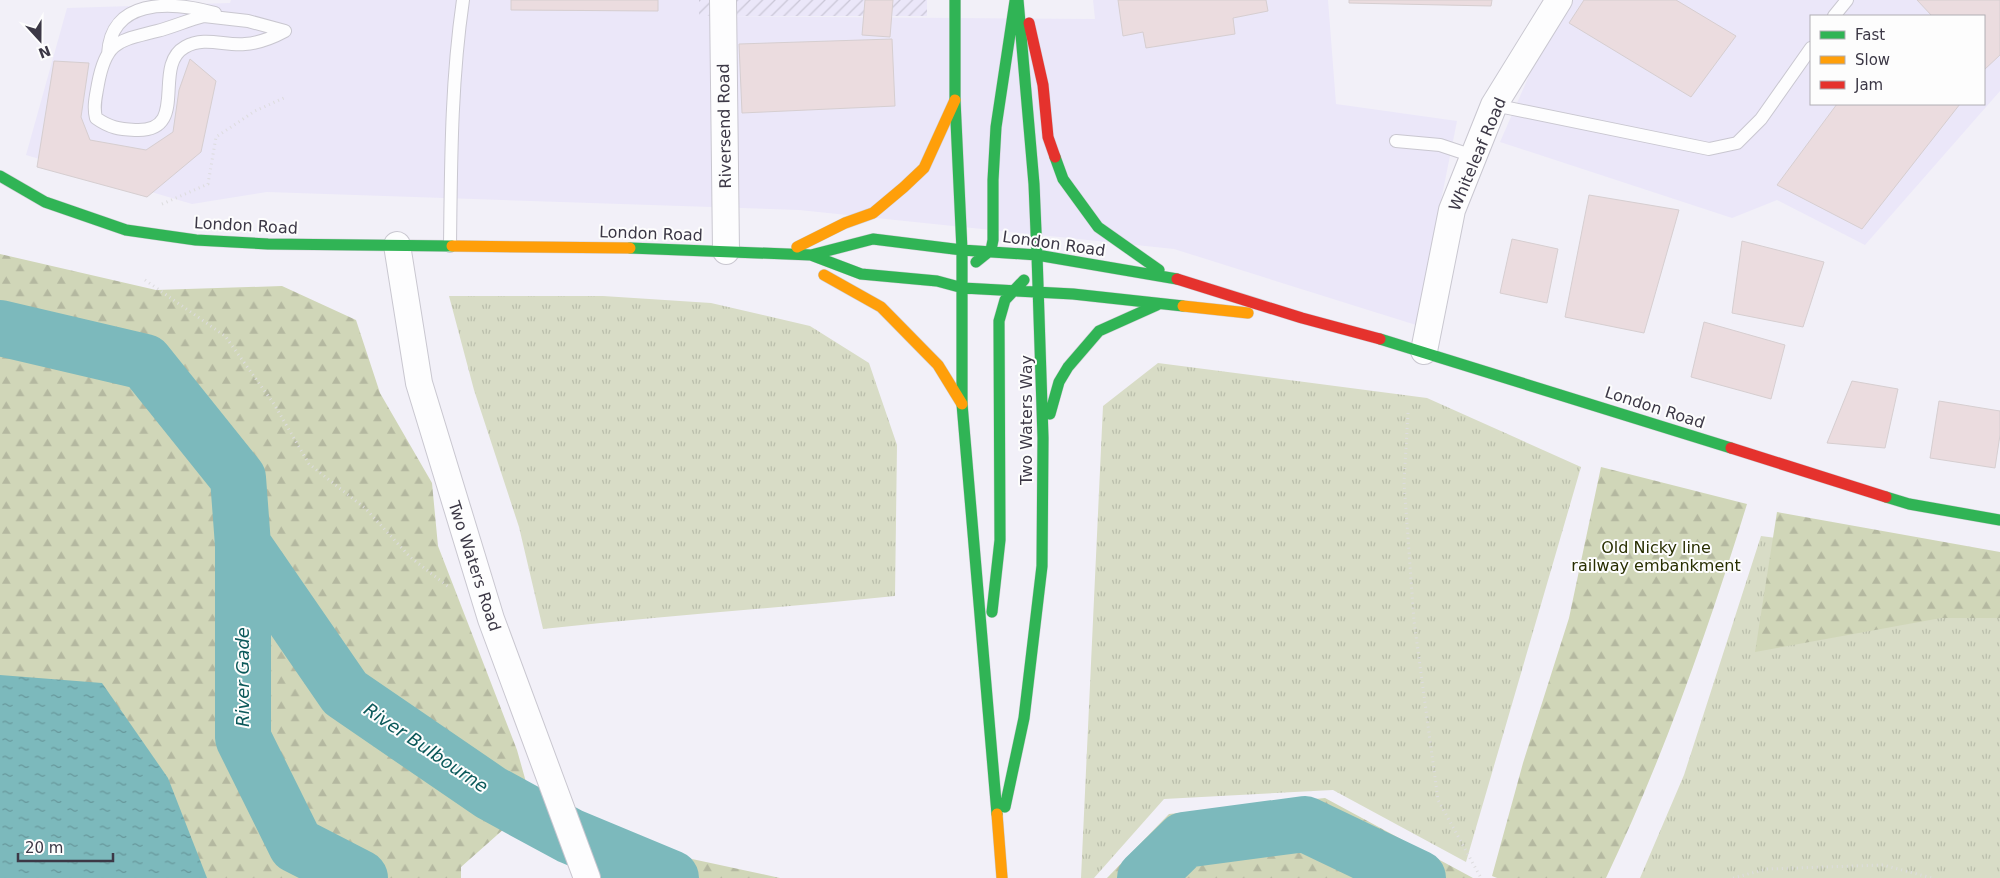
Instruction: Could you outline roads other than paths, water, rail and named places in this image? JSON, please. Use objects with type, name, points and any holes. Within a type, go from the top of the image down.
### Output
[{"type":"main road","name":"Two Waters Way","points":[[955,0],[956,100],[963,272],[962,404],[1002,878]]},
{"type":"main road","name":"Two Waters Way","points":[[999,838],[1024,718],[1042,566],[1043,438],[1040,293],[1034,184],[1017,0]]},
{"type":"main road","points":[[937,281],[963,272],[991,250],[994,235],[993,171],[1002,66],[1017,0]]},
{"type":"main road","points":[[1024,0],[1042,85],[1048,137],[1063,179],[1098,227],[1135,256],[1169,276]]},
{"type":"main road","points":[[782,254],[845,223],[873,213],[904,187],[924,168],[956,100]]},
{"type":"main road","name":"London Road","points":[[0,176],[45,202],[126,230],[196,240],[397,246],[726,251],[811,255],[873,239],[962,250],[991,250],[1037,255],[1169,276],[1302,318],[1424,351],[1910,504],[2000,520]]},
{"type":"main road","points":[[782,254],[881,307],[938,365],[962,404]]},
{"type":"main road","name":"London Road","points":[[811,255],[862,274],[891,275],[937,281],[962,288],[1074,294],[1302,318]]},
{"type":"main road","points":[[985,668],[1000,540],[998,354],[1000,308],[1012,290],[1038,270],[1078,262]]},
{"type":"main road","points":[[1043,438],[1059,382],[1079,353],[1099,331],[1159,304]]},
{"type":"street","name":"Riversend Road","points":[[723,0],[726,251]]},
{"type":"street","name":"Whiteleaf Road","points":[[1424,351],[1452,210],[1494,105],[1559,0]]},
{"type":"street","name":"Two Waters Road","points":[[397,246],[418,383],[491,619],[588,878]]},
{"type":"lane","points":[[108,54],[112,24],[120,12],[135,3],[166,0],[184,2],[225,17]]},
{"type":"lane","points":[[450,246],[451,128],[455,52],[463,0]]},
{"type":"lane","points":[[1835,15],[1847,0]]},
{"type":"lane","points":[[204,16],[225,17],[268,25],[285,32],[266,41],[243,45],[210,40],[197,42],[177,52],[173,61],[166,111],[157,127],[149,130],[113,128],[96,118],[94,109],[101,69],[108,54],[118,42],[128,37],[157,31],[204,16]]},
{"type":"lane","points":[[1494,105],[1710,149],[1737,143],[1761,119],[1810,49]]},
{"type":"lane","points":[[1396,141],[1440,145],[1473,156]]},
{"type":"water","points":[[0,675],[102,683],[168,778],[207,878],[0,878]]},
{"type":"waterway","name":"River Gade","points":[[0,328],[145,362],[238,478],[243,545],[243,738],[296,845],[360,878]]},
{"type":"waterway","name":"River Bulbourne","points":[[243,545],[345,693],[491,793],[570,836],[671,878]]},
{"type":"waterway","name":"River Bulbourne","points":[[1145,878],[1184,840],[1305,824],[1418,878]]},
{"type":"park label","name":"Old Nicky line railway embankment","points":[[1656,556]]}]
